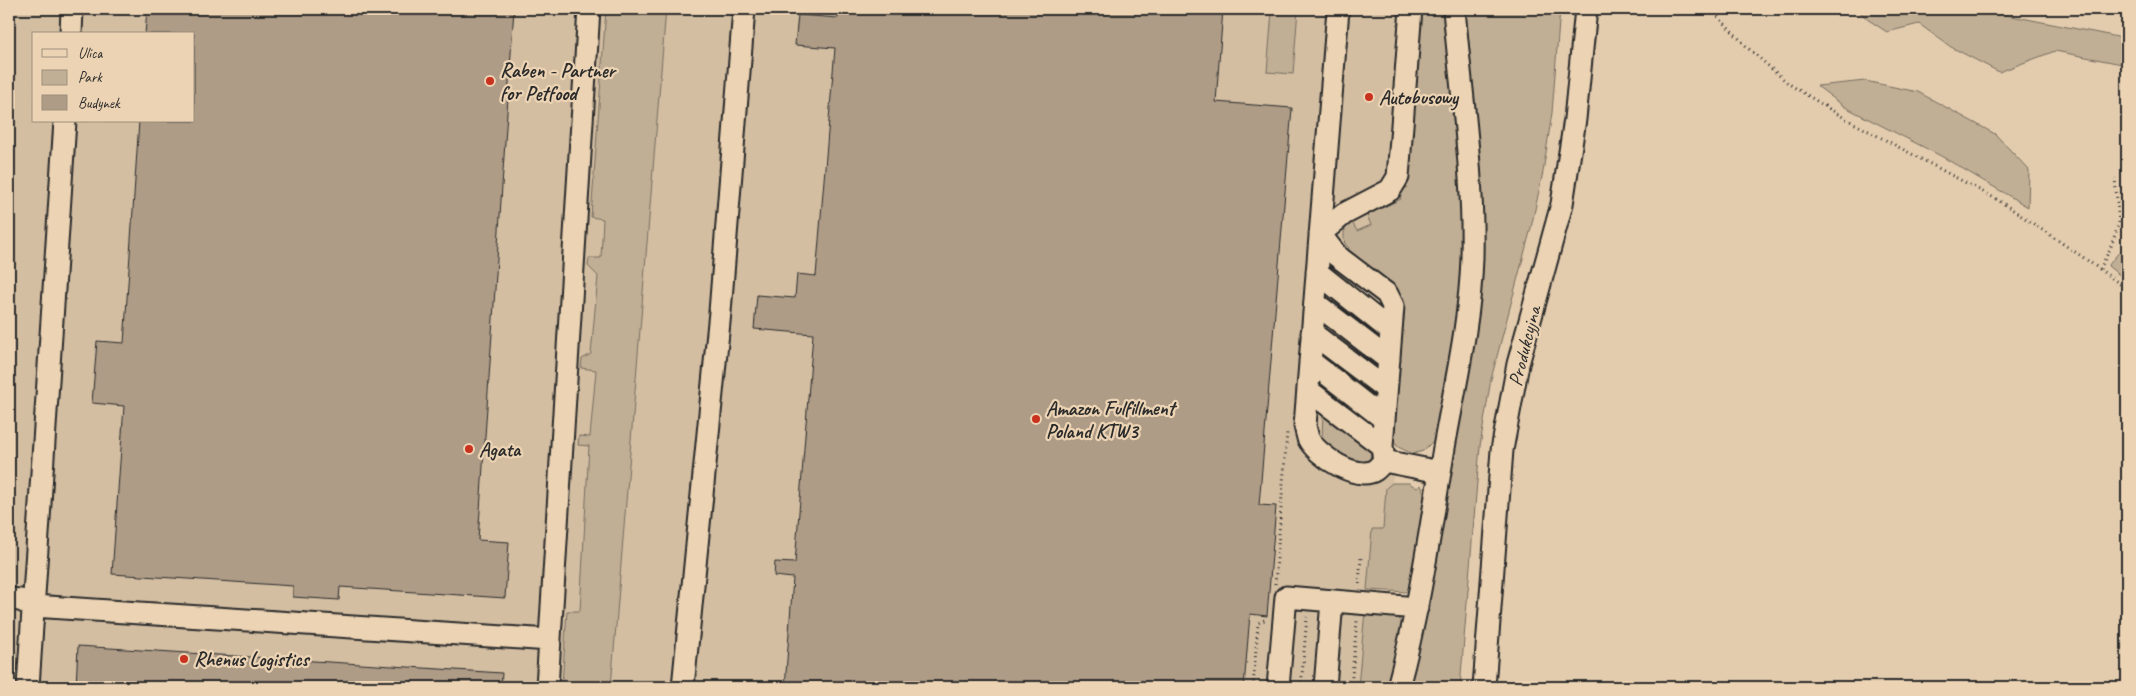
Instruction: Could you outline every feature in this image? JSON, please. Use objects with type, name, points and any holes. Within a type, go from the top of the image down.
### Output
[{"type":"street","points":[[71,32],[72,9]]},
{"type":"street","points":[[547,687],[589,9]]},
{"type":"street","points":[[683,687],[720,312],[744,9]]},
{"type":"street","points":[[1320,234],[1337,256],[1387,294],[1393,306],[1383,454],[1374,471],[1360,473],[1344,469],[1320,452],[1308,438],[1305,426],[1312,333],[1338,9]]},
{"type":"street","points":[[1320,234],[1344,214],[1390,190],[1398,177],[1411,9]]},
{"type":"street","points":[[1398,687],[1417,608],[1461,347],[1472,258],[1469,178],[1454,9]]},
{"type":"street","name":"Produkcyjna","points":[[1484,687],[1502,450],[1518,364],[1562,204],[1575,119],[1586,9]]},
{"type":"street","points":[[28,687],[65,122]]},
{"type":"street","points":[[1317,272],[1391,331]]},
{"type":"street","points":[[1315,303],[1389,360]]},
{"type":"street","points":[[1312,333],[1386,389]]},
{"type":"street","points":[[1310,360],[1384,419]]},
{"type":"street","points":[[1307,400],[1383,454],[1440,472]]},
{"type":"street","points":[[1278,687],[1286,597],[1305,605],[1332,601],[1417,608]]},
{"type":"street","points":[[9,599],[20,600],[33,606],[550,640]]},
{"type":"street","points":[[1325,687],[1332,601]]},
{"type":"path","points":[[1711,9],[1749,50],[1789,84],[1846,119],[1998,200],[2127,289]]},
{"type":"path","points":[[2100,269],[2110,249],[2119,223],[2115,178]]},
{"type":"path","points":[[1274,590],[1287,427]]},
{"type":"path","points":[[1301,687],[1305,605]]},
{"type":"path","points":[[1253,687],[1258,623],[1272,617]]},
{"type":"shaded area","points":[[9,9],[1439,9],[1397,441],[1368,687],[9,687]]},
{"type":"green space","points":[[606,9],[666,9],[611,687],[564,687],[562,685],[567,611],[580,611],[589,446],[578,445],[579,436],[590,437],[596,370],[581,368],[582,359],[591,354],[598,276],[588,266],[589,258],[601,258],[603,219],[591,217]]},
{"type":"green space","points":[[1231,9],[1298,9],[1293,74],[1267,72],[1272,12]]},
{"type":"green space","points":[[1422,9],[1445,9],[1459,148],[1463,232],[1458,310],[1435,439],[1423,451],[1413,454],[1398,447],[1393,440],[1405,304],[1403,297],[1348,250],[1344,234],[1347,226],[1352,222],[1357,231],[1371,225],[1367,215],[1401,199],[1399,195],[1406,188],[1409,181]]},
{"type":"green space","points":[[1464,9],[1560,9],[1552,113],[1543,172],[1531,228],[1491,379],[1480,446],[1460,687],[1406,687],[1473,340]]},
{"type":"green space","points":[[1857,9],[1976,9],[2108,35],[2127,39],[2127,65],[2055,51],[1999,72],[1951,47],[1919,24],[1887,32],[1867,19]]},
{"type":"green space","points":[[1865,81],[1918,92],[1995,134],[2029,170],[2028,207],[1941,156],[1845,107],[1817,86]]},
{"type":"green space","points":[[2120,251],[2127,258],[2127,281],[2108,266]]},
{"type":"green space","points":[[1323,411],[1371,452],[1370,461],[1367,465],[1348,461],[1322,442]]},
{"type":"green space","points":[[1392,483],[1409,483],[1417,488],[1421,485],[1424,493],[1424,505],[1408,592],[1367,590],[1372,529],[1383,529],[1386,488]]},
{"type":"green space","points":[[1365,611],[1393,614],[1401,621],[1404,627],[1388,687],[1358,687]]},
{"type":"building","points":[[147,9],[514,9],[478,540],[509,542],[505,598],[340,587],[339,600],[293,597],[293,586],[112,574],[124,406],[92,403],[97,341],[124,343],[139,122],[195,122],[195,32],[145,32]]},
{"type":"building","name":"Amazon Fulfillment Poland KTW3","points":[[839,9],[1223,9],[1216,102],[1292,108],[1259,505],[1276,506],[1267,616],[1250,614],[1244,687],[785,687],[793,578],[774,576],[775,562],[795,563],[813,334],[754,329],[757,295],[795,298],[797,274],[816,276],[835,48],[795,45],[798,15],[838,18]]},
{"type":"building","name":"Rhenus Logistics","points":[[78,646],[502,673],[501,687],[76,687]]},
{"type":"place","name":"Raben - Partner for Petfood","points":[[490,81]]},
{"type":"place","name":"Autobusowy","points":[[1369,97]]},
{"type":"place","name":"Amazon Fulfillment Poland KTW3","points":[[1036,419]]},
{"type":"place","name":"Agata","points":[[469,449]]},
{"type":"place","name":"Rhenus Logistics","points":[[184,659]]}]
